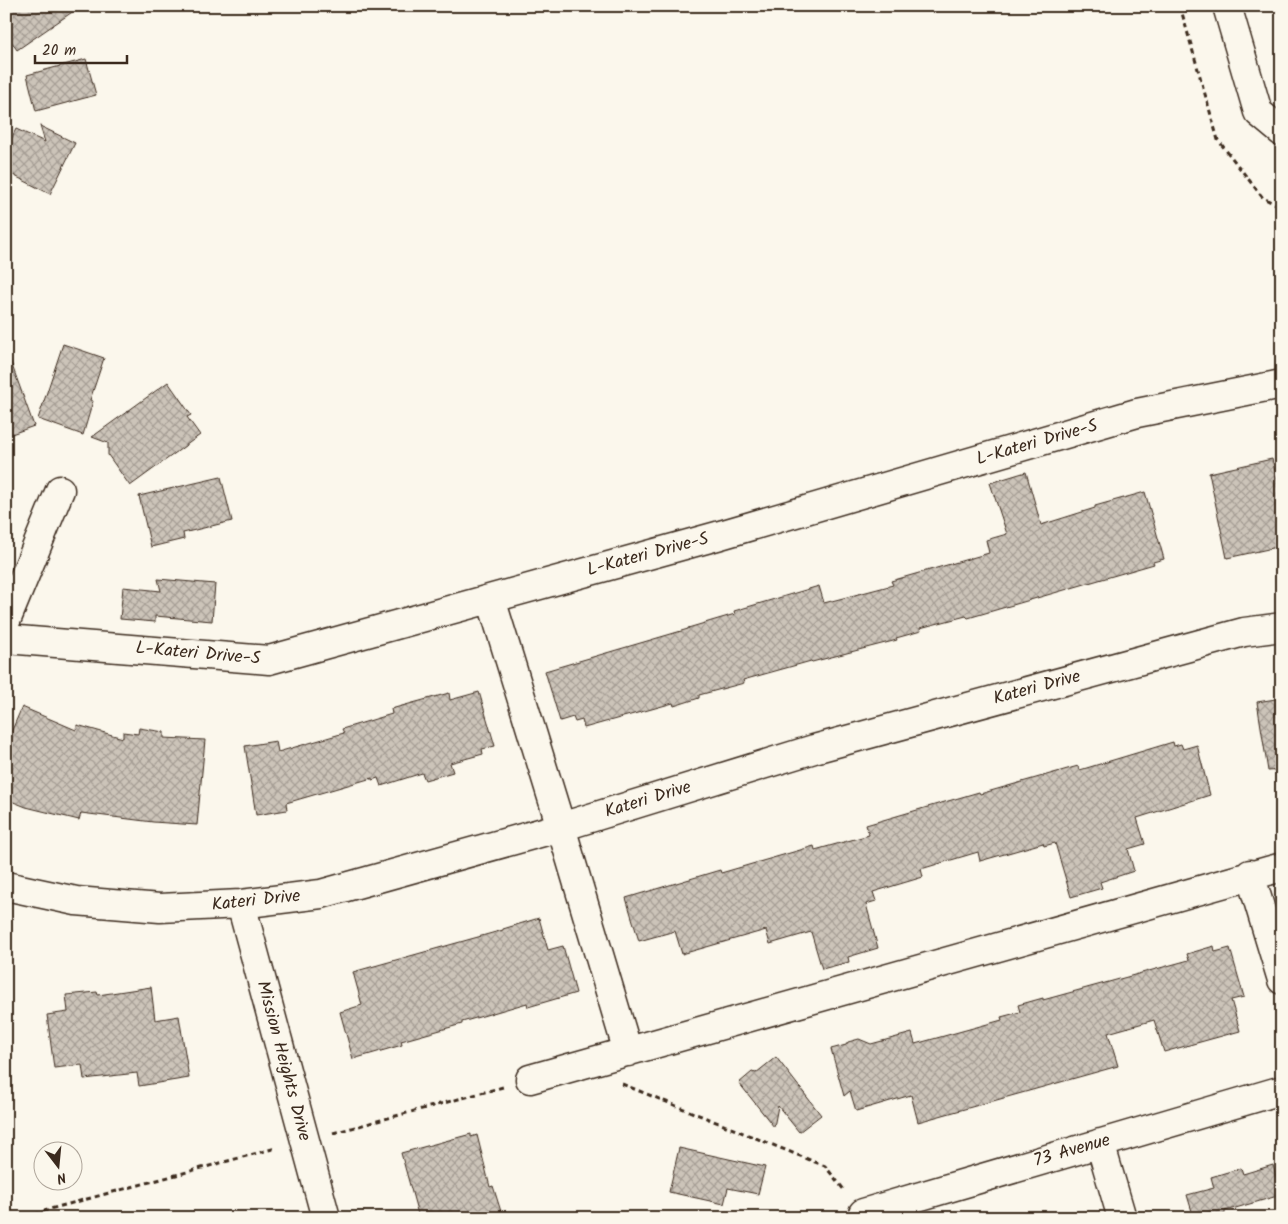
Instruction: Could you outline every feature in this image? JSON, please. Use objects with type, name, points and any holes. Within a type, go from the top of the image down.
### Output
[{"type":"street","points":[[1227,6],[1258,112],[1282,132]]},
{"type":"street","name":"L-Kateri Drive-S","points":[[6,639],[269,660],[717,536],[1137,413],[1282,384]]},
{"type":"street","points":[[6,621],[60,490]]},
{"type":"street","points":[[491,599],[628,1052]]},
{"type":"street","name":"Kateri Drive","points":[[6,886],[76,901],[160,908],[242,904],[321,894],[561,826],[814,749],[1244,632],[1282,627]]},
{"type":"street","points":[[530,1079],[1250,874],[1282,867]]},
{"type":"street","points":[[1250,874],[1282,980]]},
{"type":"street","name":"Mission Heights Drive","points":[[242,904],[326,1218]]},
{"type":"street","name":"73 Avenue","points":[[863,1213],[1282,1090]]},
{"type":"street","points":[[1100,1142],[1122,1218]]},
{"type":"path","points":[[1180,6],[1218,140],[1263,198],[1282,207]]},
{"type":"path","points":[[601,1059],[607,1078],[825,1166],[863,1213]]},
{"type":"building","points":[[6,6],[81,6],[17,50],[6,34]]},
{"type":"building","points":[[86,59],[96,95],[36,111],[27,75]]},
{"type":"building","points":[[40,126],[75,143],[50,194],[7,172],[6,149],[16,129],[45,142]]},
{"type":"building","points":[[63,344],[104,358],[90,400],[93,401],[83,435],[38,419]]},
{"type":"building","points":[[9,357],[34,426],[6,436],[6,358]]},
{"type":"building","points":[[168,382],[191,415],[187,417],[200,435],[130,486],[108,455],[108,443],[92,437]]},
{"type":"building","points":[[1272,459],[1282,501],[1282,546],[1227,558],[1209,473]]},
{"type":"building","points":[[1026,472],[1041,525],[1095,508],[1095,506],[1145,492],[1164,559],[1153,562],[1154,564],[968,618],[966,616],[920,628],[921,631],[896,638],[897,640],[743,680],[744,683],[699,695],[699,698],[674,706],[673,703],[584,728],[582,720],[575,722],[573,717],[560,721],[545,671],[688,629],[735,614],[734,611],[819,586],[824,603],[893,585],[891,581],[989,553],[986,540],[1007,534],[990,483]]},
{"type":"building","points":[[221,477],[232,521],[183,533],[184,539],[151,547],[139,496]]},
{"type":"building","points":[[158,579],[215,584],[212,621],[155,616],[155,622],[120,619],[123,587],[161,591]]},
{"type":"building","points":[[479,692],[495,746],[482,749],[483,754],[450,763],[453,772],[425,780],[422,773],[381,786],[378,778],[372,780],[372,778],[286,803],[287,810],[256,815],[245,746],[276,741],[278,752],[344,733],[342,729],[392,714],[391,709],[449,693],[450,700]]},
{"type":"building","points":[[1282,698],[1282,770],[1268,771],[1257,702]]},
{"type":"building","points":[[22,707],[76,730],[77,725],[123,738],[123,732],[138,734],[139,728],[164,732],[164,738],[205,740],[197,825],[153,822],[81,813],[79,820],[26,807],[6,799],[6,744]]},
{"type":"building","points":[[1173,742],[1174,746],[1181,744],[1183,749],[1197,745],[1210,795],[1137,818],[1145,844],[1128,849],[1134,871],[1100,882],[1102,888],[1071,897],[1055,843],[1044,846],[1043,843],[980,861],[978,852],[921,869],[923,877],[873,892],[876,901],[866,904],[878,948],[848,957],[849,962],[822,969],[811,932],[770,944],[766,930],[682,954],[675,931],[639,941],[626,898],[720,870],[721,873],[814,846],[815,850],[869,835],[866,825],[1078,766],[1080,770]]},
{"type":"building","points":[[539,918],[548,950],[563,946],[576,993],[528,1007],[527,1003],[462,1022],[462,1024],[401,1041],[402,1045],[353,1059],[340,1012],[362,1005],[353,972]]},
{"type":"building","points":[[1214,946],[1215,952],[1230,948],[1244,997],[1231,1000],[1240,1031],[1164,1052],[1154,1020],[1108,1033],[1118,1066],[918,1122],[911,1095],[856,1111],[850,1091],[844,1096],[831,1049],[846,1045],[848,1042],[859,1039],[871,1044],[912,1033],[915,1044],[1002,1020],[1001,1017],[1020,1012],[1018,1005],[1043,998],[1043,1000],[1189,960],[1187,954]]},
{"type":"building","points":[[151,987],[155,1020],[179,1016],[189,1078],[139,1086],[137,1073],[84,1079],[82,1065],[54,1068],[47,1015],[68,1012],[66,995],[97,992],[98,995]]},
{"type":"building","points":[[776,1057],[821,1115],[799,1132],[778,1106],[774,1127],[739,1083],[752,1072],[756,1073]]},
{"type":"building","points":[[471,1134],[471,1137],[477,1135],[490,1187],[493,1186],[503,1218],[419,1218],[401,1153]]},
{"type":"building","points":[[679,1148],[765,1167],[758,1194],[728,1188],[724,1204],[669,1192]]},
{"type":"building","points":[[1273,1165],[1281,1195],[1225,1211],[1225,1214],[1211,1218],[1194,1218],[1187,1195],[1214,1188],[1211,1177],[1241,1168],[1243,1174]]}]
